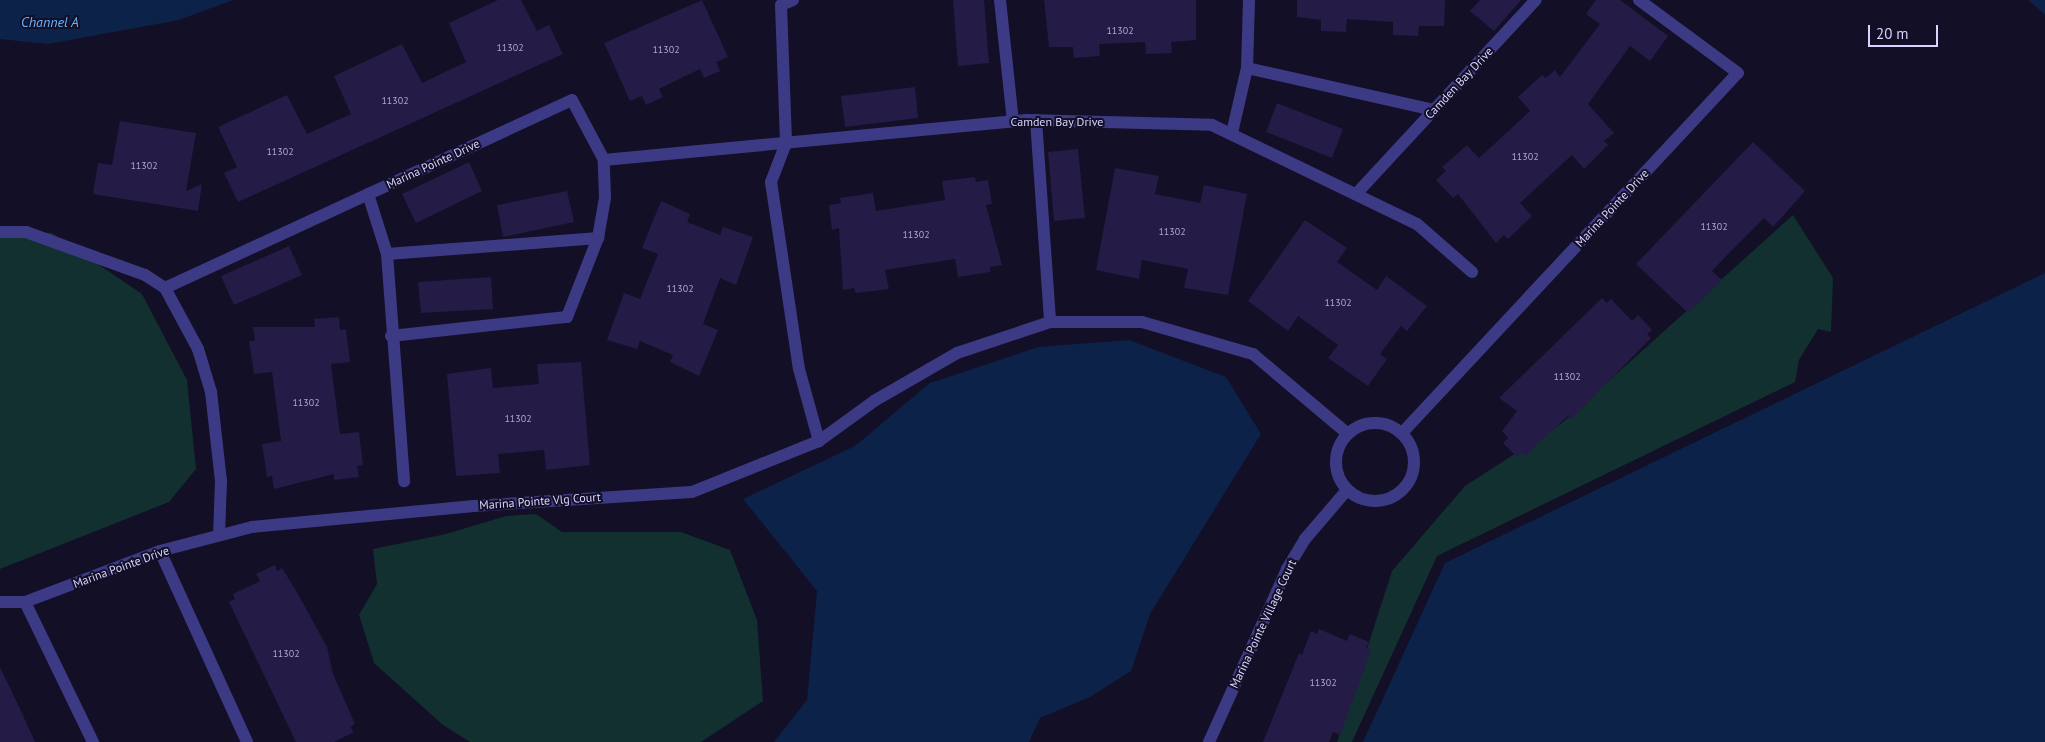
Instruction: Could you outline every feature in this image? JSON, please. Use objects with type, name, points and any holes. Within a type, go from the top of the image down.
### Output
[{"type":"street","points":[[793,0],[781,5],[786,143],[771,182],[800,369],[820,441],[874,401],[957,353],[1050,322],[1142,322],[1253,354],[1348,434]]},
{"type":"street","points":[[1000,0],[1014,121]]},
{"type":"street","points":[[1232,134],[1247,68],[1249,0]]},
{"type":"street","name":"Camden Bay Drive","points":[[786,143],[1036,120],[1212,125],[1357,192],[1536,0]]},
{"type":"street","name":"Marina Pointe Drive","points":[[1402,433],[1738,73],[1639,0]]},
{"type":"street","points":[[1247,68],[1434,110]]},
{"type":"street","name":"Marina Pointe Drive","points":[[165,288],[572,100],[604,160]]},
{"type":"street","points":[[1036,120],[1050,322]]},
{"type":"street","points":[[391,336],[568,317],[598,238],[605,198],[604,160],[786,143]]},
{"type":"street","points":[[1357,192],[1417,224],[1472,272]]},
{"type":"street","points":[[368,194],[387,254],[391,336],[404,481]]},
{"type":"street","points":[[0,232],[26,232],[145,275],[165,288],[198,349],[210,392],[221,481],[218,535]]},
{"type":"street","points":[[387,254],[598,238]]},
{"type":"street","points":[[1376,422],[1402,433],[1414,453],[1415,466],[1404,490],[1380,502],[1367,501],[1347,490],[1336,464],[1348,434],[1376,422]]},
{"type":"street","name":"Marina Pointe Vlg Court","points":[[252,527],[474,506],[692,492],[820,441]]},
{"type":"street","name":"Marina Pointe Village Court","points":[[1208,742],[1287,569],[1305,539],[1347,490]]},
{"type":"street","name":"Marina Pointe Drive","points":[[25,602],[160,551],[252,527]]},
{"type":"street","points":[[160,551],[247,742]]},
{"type":"street","points":[[0,602],[25,602],[93,742]]},
{"type":"green space","points":[[1793,215],[1833,278],[1831,332],[1818,329],[1799,360],[1795,382],[1437,556],[1352,742],[1337,742],[1392,571],[1465,486],[1562,423]]},
{"type":"green space","points":[[0,232],[52,233],[142,294],[187,380],[196,469],[169,502],[0,569]]},
{"type":"green space","points":[[536,514],[562,532],[681,532],[730,550],[757,620],[763,701],[701,742],[470,742],[443,725],[374,663],[359,615],[377,584],[373,549],[446,534],[506,516]]},
{"type":"water","name":"Channel A","points":[[0,0],[233,0],[179,20],[48,44],[0,39]]},
{"type":"water","points":[[2028,0],[2045,0],[2045,15]]},
{"type":"water","points":[[2045,273],[2045,742],[1363,742],[1445,563]]},
{"type":"water","points":[[1129,340],[1226,377],[1261,434],[1150,614],[1131,671],[1090,697],[1040,718],[1029,742],[774,742],[807,700],[817,591],[743,499],[855,446],[930,383],[1038,347]]},
{"type":"building","points":[[498,0],[521,0],[537,31],[549,25],[563,54],[238,202],[224,173],[237,167],[218,127],[287,95],[307,134],[351,114],[334,76],[402,44],[422,83],[466,62],[449,23]]},
{"type":"building","points":[[702,0],[728,57],[716,62],[720,71],[704,78],[700,69],[659,89],[663,97],[646,105],[642,96],[630,101],[604,43]]},
{"type":"building","points":[[953,0],[984,0],[989,63],[958,66]]},
{"type":"building","points":[[1044,0],[1196,0],[1196,40],[1171,42],[1172,53],[1146,54],[1145,42],[1099,44],[1100,56],[1074,58],[1073,47],[1049,47]]},
{"type":"building","points":[[1297,0],[1445,0],[1444,26],[1419,26],[1418,36],[1393,35],[1393,22],[1347,19],[1346,32],[1321,31],[1321,20],[1297,17]]},
{"type":"building","points":[[1480,0],[1521,0],[1494,31],[1470,11]]},
{"type":"building","points":[[1596,0],[1620,0],[1668,36],[1650,61],[1630,46],[1588,104],[1614,133],[1604,141],[1608,145],[1584,169],[1572,155],[1520,203],[1532,216],[1508,239],[1504,235],[1496,243],[1458,194],[1453,198],[1436,180],[1446,171],[1442,167],[1467,145],[1479,158],[1530,111],[1518,97],[1542,75],[1546,78],[1555,70],[1560,77],[1600,24],[1586,14]]},
{"type":"building","points":[[915,87],[918,118],[845,127],[841,96]]},
{"type":"building","points":[[1277,103],[1343,129],[1332,158],[1266,132]]},
{"type":"building","points":[[120,121],[196,133],[186,191],[202,184],[198,211],[93,194],[98,163],[112,165]]},
{"type":"building","points":[[1753,142],[1805,191],[1773,227],[1764,218],[1729,253],[1712,271],[1722,280],[1688,313],[1636,264]]},
{"type":"building","points":[[1078,149],[1085,218],[1054,221],[1048,152]]},
{"type":"building","points":[[469,162],[482,191],[416,223],[402,194]]},
{"type":"building","points":[[1115,168],[1159,176],[1155,194],[1200,203],[1204,185],[1247,194],[1228,295],[1184,288],[1188,269],[1142,260],[1139,279],[1096,270]]},
{"type":"building","points":[[975,177],[976,182],[988,180],[992,204],[986,205],[1002,265],[990,267],[990,272],[958,277],[955,259],[885,270],[889,289],[856,293],[854,288],[843,290],[839,228],[832,230],[829,205],[841,203],[840,198],[873,193],[876,211],[945,200],[942,181]]},
{"type":"building","points":[[567,191],[574,222],[503,237],[497,205]]},
{"type":"building","points":[[661,201],[690,214],[687,222],[720,235],[723,227],[753,237],[736,285],[720,278],[703,324],[718,330],[699,376],[670,362],[673,355],[640,341],[637,349],[607,340],[624,293],[640,299],[658,254],[642,248]]},
{"type":"building","points":[[1305,220],[1347,248],[1337,262],[1377,290],[1386,276],[1427,306],[1407,331],[1401,326],[1380,354],[1387,359],[1368,386],[1328,358],[1338,345],[1298,316],[1288,331],[1248,301]]},
{"type":"building","points":[[289,246],[302,275],[234,305],[221,276]]},
{"type":"building","points":[[491,277],[493,309],[421,313],[418,282]]},
{"type":"building","points":[[1602,298],[1607,303],[1611,299],[1632,321],[1638,315],[1652,330],[1647,334],[1651,338],[1571,420],[1569,415],[1525,456],[1521,452],[1517,457],[1503,443],[1508,438],[1502,431],[1517,411],[1499,398]]},
{"type":"building","points":[[339,317],[340,330],[346,329],[350,362],[331,364],[340,434],[359,432],[363,465],[357,466],[359,477],[334,480],[334,474],[274,489],[272,476],[267,477],[262,444],[281,441],[272,372],[254,374],[249,341],[255,341],[253,327],[315,327],[314,319]]},
{"type":"building","points":[[581,362],[590,465],[546,470],[544,450],[498,454],[500,473],[456,476],[447,374],[491,368],[493,388],[539,384],[537,364]]},
{"type":"building","points":[[275,565],[277,571],[282,568],[327,647],[333,674],[355,724],[350,727],[354,732],[334,742],[296,742],[229,602],[235,599],[233,594],[260,581],[256,574]]},
{"type":"building","points":[[1319,629],[1347,641],[1350,634],[1369,642],[1366,648],[1371,650],[1340,735],[1333,732],[1329,742],[1263,742],[1299,653],[1302,655],[1311,631],[1317,634]]},
{"type":"building","points":[[0,667],[21,711],[35,742],[0,742]]}]
